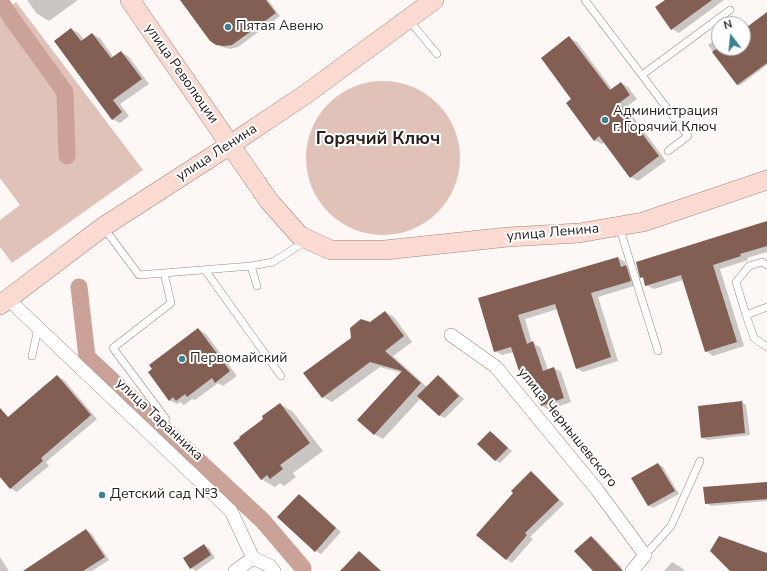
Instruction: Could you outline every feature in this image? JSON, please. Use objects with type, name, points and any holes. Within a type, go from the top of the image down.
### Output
[{"type":"street","name":"улица Революции","points":[[130,0],[269,201],[300,236],[331,250]]},
{"type":"street","name":"улица Ленина","points":[[4,302],[104,227],[306,94],[434,0]]},
{"type":"street","name":"улица Ленина","points":[[331,250],[385,250],[508,237],[579,233],[643,222],[767,180]]},
{"type":"street","name":"улица Таранника","points":[[4,302],[38,328],[231,511],[253,558]]},
{"type":"street","name":"улица Чернышевского","points":[[451,335],[496,367],[598,491],[645,555]]},
{"type":"street","points":[[632,571],[645,555]]},
{"type":"street","points":[[235,571],[253,558],[270,566],[274,571]]},
{"type":"lane","points":[[586,0],[688,136],[668,151]]},
{"type":"lane","points":[[642,74],[730,10]]},
{"type":"lane","points":[[408,19],[437,54]]},
{"type":"lane","points":[[618,226],[658,351]]},
{"type":"lane","points":[[104,227],[139,275],[250,266],[273,262],[308,239]]},
{"type":"lane","points":[[767,265],[762,262],[749,266],[736,282],[754,338],[767,347]]},
{"type":"lane","points":[[250,266],[257,286]]},
{"type":"lane","points":[[205,270],[281,376]]},
{"type":"lane","points":[[164,273],[171,303],[113,348],[166,419]]},
{"type":"lane","points":[[746,315],[767,307]]},
{"type":"lane","points":[[32,356],[38,328]]},
{"type":"lane","points":[[645,555],[671,526],[700,461]]},
{"type":"shaded area","points":[[16,2],[143,170],[12,263],[0,247],[0,220],[20,205],[0,178],[0,14]]},
{"type":"shaded area","points":[[375,81],[391,81],[413,87],[438,103],[454,128],[459,143],[459,173],[454,188],[438,213],[426,222],[405,232],[391,235],[375,235],[361,232],[347,226],[334,218],[323,207],[309,180],[306,166],[306,150],[309,136],[315,122],[323,109],[334,98],[361,84]]},
{"type":"building","name":"Пятая Авеню","points":[[180,0],[266,0],[276,13],[232,45],[216,45],[210,41]]},
{"type":"building","points":[[665,0],[712,0],[671,30],[655,7]]},
{"type":"building","points":[[767,12],[767,63],[737,85],[715,56],[751,56],[751,24]]},
{"type":"building","points":[[71,28],[81,41],[92,33],[111,58],[121,51],[142,79],[113,100],[122,112],[112,120],[54,41]]},
{"type":"building","name":"Администрация г. Горячий Ключ","points":[[569,36],[610,90],[621,82],[630,95],[619,103],[659,156],[630,178],[599,136],[594,141],[566,103],[571,99],[541,58]]},
{"type":"building","points":[[767,221],[767,246],[740,254],[741,256],[713,265],[737,342],[705,352],[681,275],[645,286],[643,277],[640,278],[636,262]]},
{"type":"building","points":[[618,257],[621,267],[626,265],[631,281],[591,293],[611,357],[576,369],[555,304],[518,315],[527,344],[533,341],[543,371],[554,367],[564,398],[541,406],[530,374],[521,377],[511,347],[494,352],[478,298]]},
{"type":"building","points":[[385,311],[404,336],[385,351],[421,383],[374,435],[357,420],[402,371],[370,362],[322,398],[303,373],[351,338],[350,328],[361,319],[370,322]]},
{"type":"building","points":[[198,328],[230,371],[215,383],[212,378],[187,397],[185,394],[176,401],[173,397],[169,401],[148,372],[152,369],[149,365]]},
{"type":"building","points":[[57,375],[91,415],[41,458],[43,461],[10,489],[0,477],[0,408],[8,417]]},
{"type":"building","points":[[438,375],[459,396],[439,416],[417,396]]},
{"type":"building","points":[[742,401],[745,433],[701,438],[698,406]]},
{"type":"building","points":[[280,403],[310,443],[280,465],[283,469],[270,479],[267,475],[261,480],[233,443],[263,419],[262,416]]},
{"type":"building","points":[[490,431],[508,448],[495,461],[477,444]]},
{"type":"building","points":[[658,463],[675,491],[648,506],[631,478]]},
{"type":"building","points":[[531,471],[559,500],[525,533],[527,535],[506,560],[476,535],[513,493],[511,491]]},
{"type":"building","points":[[767,482],[767,499],[705,504],[703,487]]},
{"type":"building","points":[[299,494],[336,528],[315,552],[277,517]]},
{"type":"building","points":[[86,529],[105,557],[83,571],[23,571]]},
{"type":"building","points":[[591,536],[623,571],[593,571],[574,551]]},
{"type":"building","points":[[719,536],[767,553],[767,571],[730,571],[710,551]]},
{"type":"building","points":[[204,544],[211,555],[190,569],[183,558]]},
{"type":"building","points":[[359,551],[381,571],[340,571]]},
{"type":"waterway","points":[[0,1],[65,92],[67,156]]},
{"type":"waterway","points":[[79,287],[87,357],[263,521],[303,568]]},
{"type":"place","name":"Пятая Авеню","points":[[228,27]]},
{"type":"place","name":"Администрация г. Горячий Ключ","points":[[605,120]]},
{"type":"place","name":"Первомайский","points":[[182,359]]},
{"type":"place","name":"Детский сад №3","points":[[102,495]]},
{"type":"district","name":"Горячий Ключ","points":[[378,140]]}]
